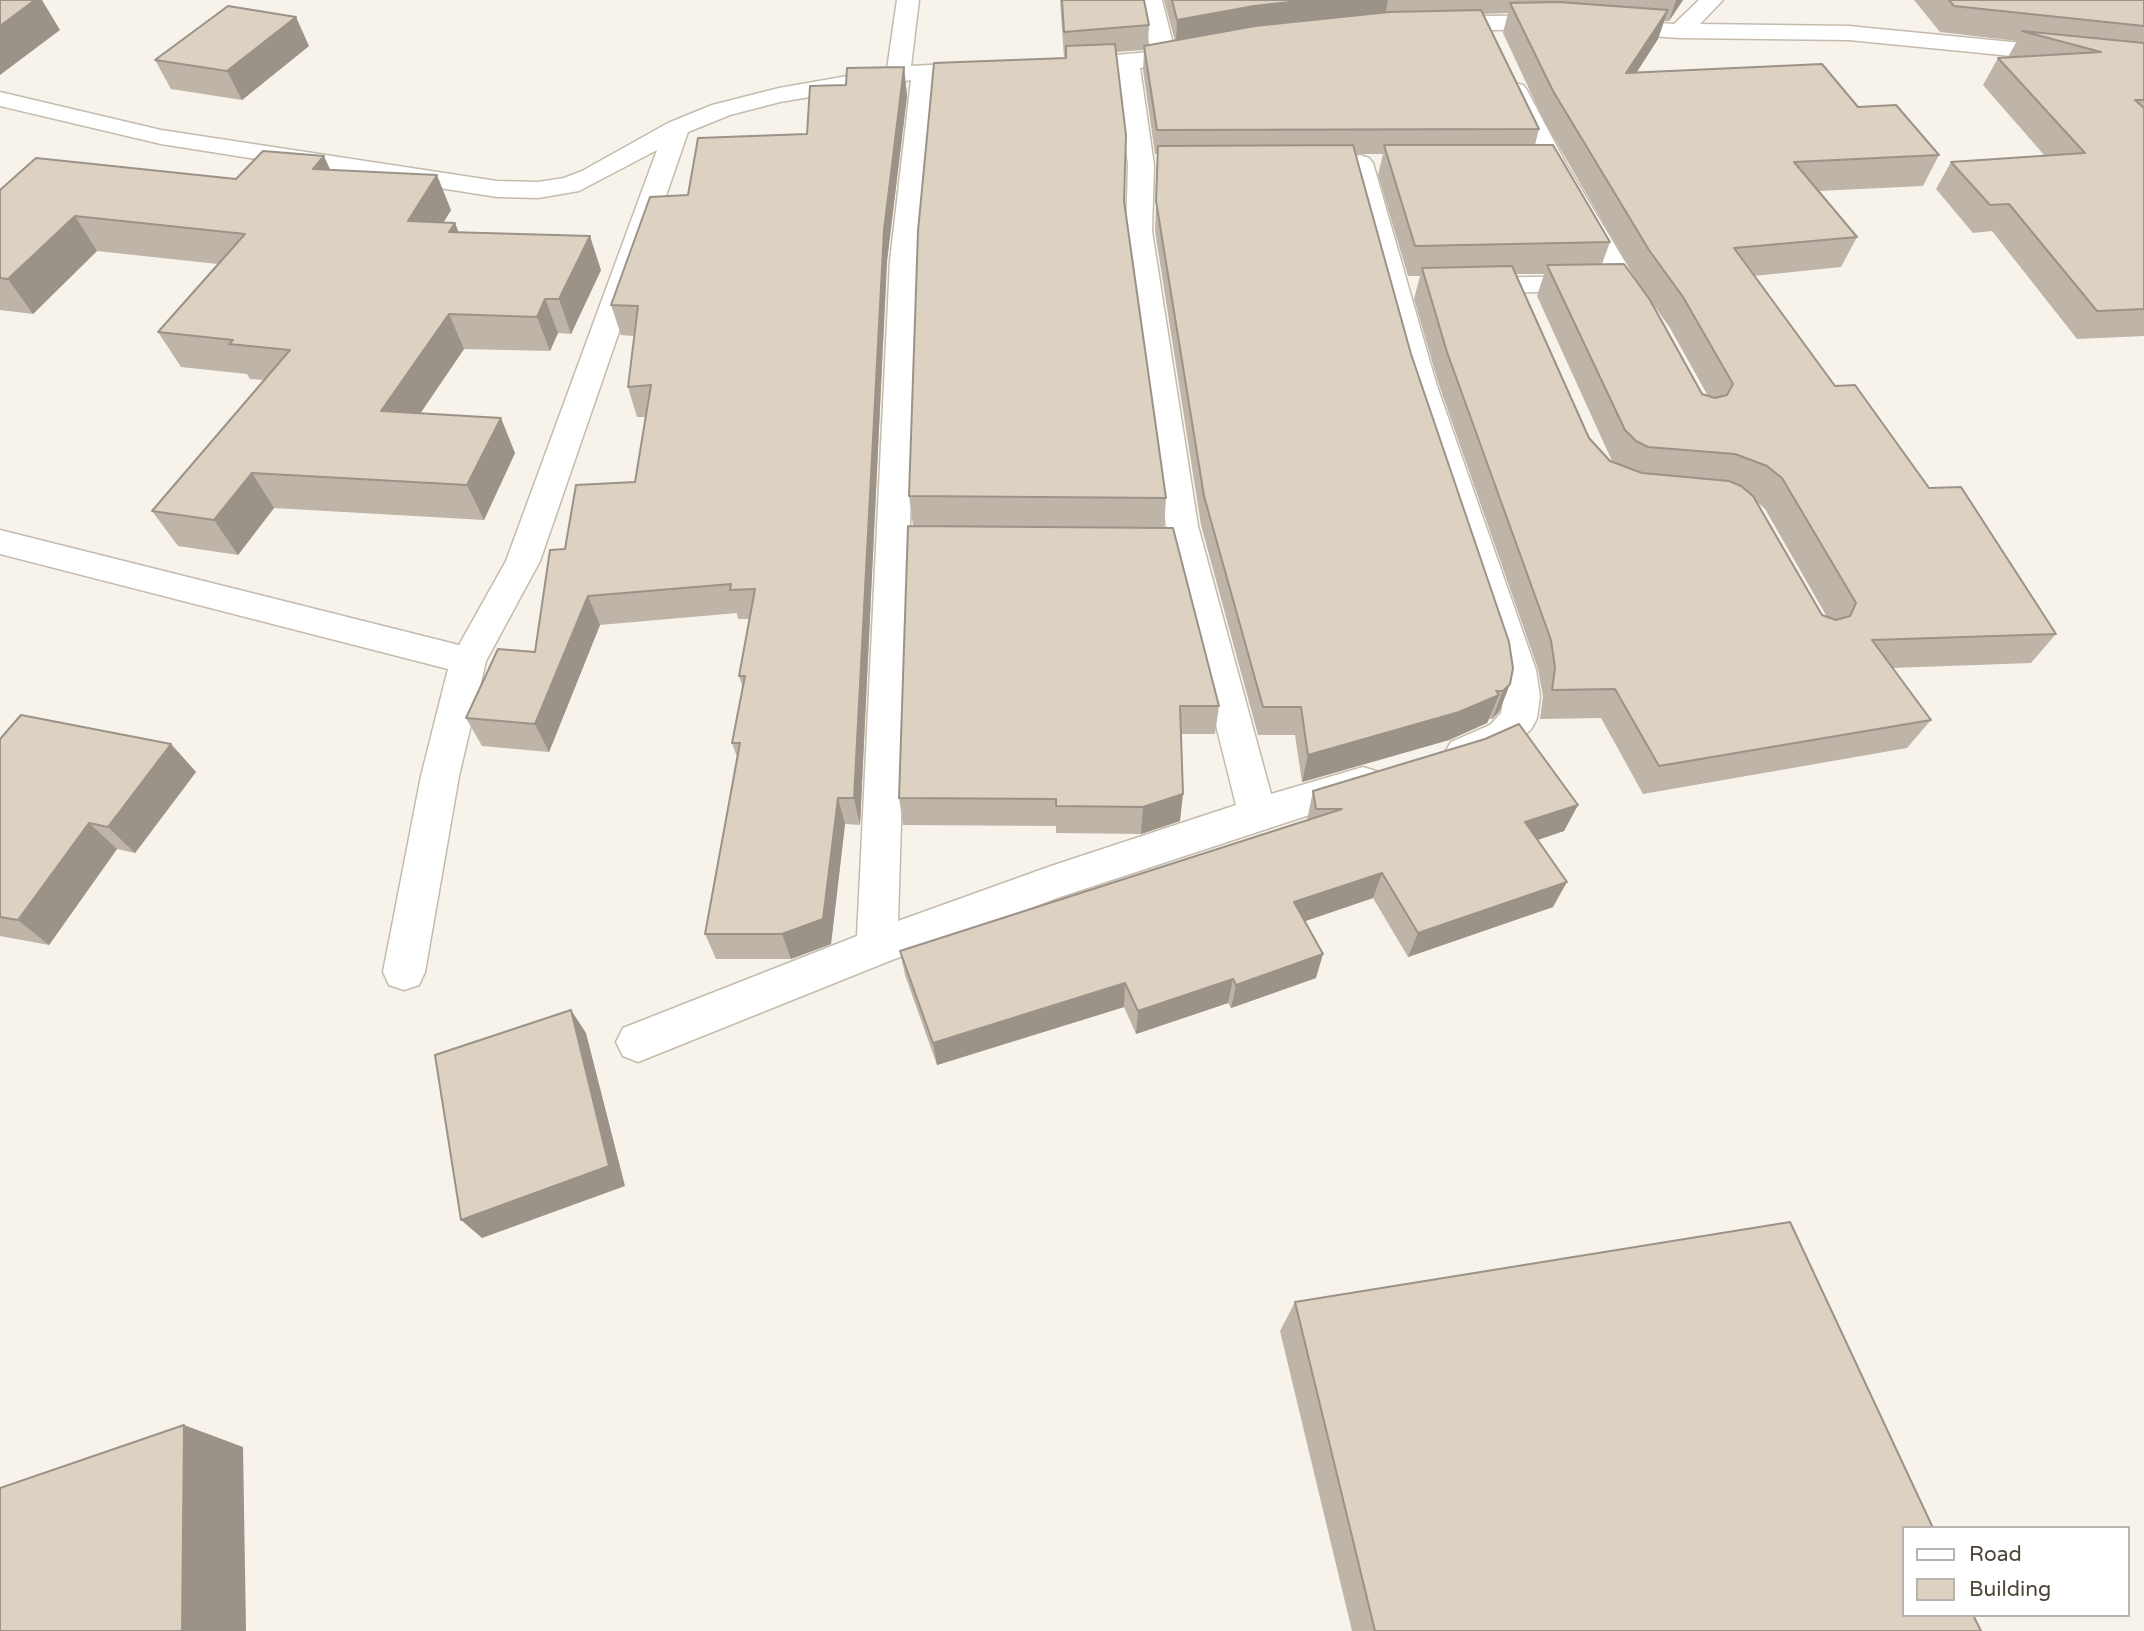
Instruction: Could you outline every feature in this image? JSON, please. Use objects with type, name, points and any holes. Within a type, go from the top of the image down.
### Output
[{"type":"street","points":[[877,947],[909,541],[904,261],[911,73],[908,0]]},
{"type":"street","points":[[1151,0],[1164,56]]},
{"type":"street","points":[[1550,22],[1564,0]]},
{"type":"street","points":[[1680,32],[1712,0]]},
{"type":"street","points":[[1484,22],[1496,47]]},
{"type":"street","points":[[1409,25],[1550,22],[1680,32],[1849,33],[2144,62]]},
{"type":"street","points":[[1046,67],[1128,63],[1218,48]]},
{"type":"street","points":[[1128,63],[1153,165],[1139,231],[1172,543],[1256,814]]},
{"type":"street","points":[[0,99],[161,137],[497,189],[538,190],[570,185],[677,128],[721,110],[779,94],[911,73],[1006,68]]},
{"type":"street","points":[[1507,72],[1553,164],[1622,283],[1654,329]]},
{"type":"street","points":[[404,972],[440,776],[468,661],[523,561],[677,128]]},
{"type":"street","points":[[1360,164],[1420,287],[1421,383],[1518,670],[1522,696],[1519,718],[1503,735],[1435,761]]},
{"type":"street","points":[[1526,164],[1553,164]]},
{"type":"street","points":[[1420,287],[1520,297],[1622,283]]},
{"type":"street","points":[[0,541],[468,661]]},
{"type":"street","points":[[638,1042],[877,947],[1051,883],[1256,814],[1396,772]]},
{"type":"building","points":[[0,0],[35,0],[0,26]]},
{"type":"building","points":[[1062,0],[1144,0],[1149,25],[1064,32]]},
{"type":"building","points":[[1172,0],[1308,0],[1254,6],[1177,20]]},
{"type":"building","points":[[1949,0],[2144,0],[2144,26],[1954,6]]},
{"type":"building","points":[[1558,2],[1668,10],[1626,73],[1822,64],[1858,107],[1896,105],[1939,155],[1794,162],[1857,237],[1734,248],[1835,386],[1855,385],[1929,488],[1961,487],[2056,634],[1872,640],[1931,720],[1659,766],[1615,689],[1552,690],[1555,668],[1551,640],[1447,352],[1422,268],[1512,266],[1589,438],[1610,461],[1642,473],[1729,481],[1741,486],[1753,496],[1822,615],[1836,620],[1850,616],[1856,603],[1782,478],[1767,466],[1735,454],[1648,447],[1636,441],[1625,430],[1547,265],[1624,264],[1650,300],[1702,394],[1715,398],[1727,395],[1733,384],[1683,297],[1649,250],[1553,91],[1510,3]]},
{"type":"building","points":[[228,6],[296,17],[227,71],[155,60]]},
{"type":"building","points":[[1481,10],[1539,129],[1157,130],[1144,46],[1255,26],[1389,12]]},
{"type":"building","points":[[2022,31],[2144,43],[2144,100],[2135,100],[2144,108],[2144,309],[2097,311],[2009,204],[1990,205],[1951,162],[2085,153],[1998,58],[2101,52]]},
{"type":"building","points":[[1115,44],[1126,135],[1124,201],[1166,498],[909,496],[918,231],[934,63],[1066,58],[1066,46]]},
{"type":"building","points":[[904,67],[884,230],[854,798],[838,798],[823,919],[782,934],[705,934],[740,743],[732,743],[745,676],[739,676],[755,589],[730,590],[731,584],[588,596],[535,724],[466,718],[498,649],[535,652],[550,550],[565,549],[576,485],[635,482],[651,385],[628,387],[638,306],[611,305],[650,197],[688,195],[698,138],[807,134],[810,86],[846,85],[847,68]]},
{"type":"building","points":[[1353,145],[1411,354],[1509,642],[1513,668],[1510,684],[1503,691],[1496,691],[1499,695],[1459,712],[1308,755],[1301,707],[1263,707],[1204,496],[1156,201],[1158,146]]},
{"type":"building","points":[[1384,145],[1553,145],[1610,242],[1415,246]]},
{"type":"building","points":[[263,151],[324,156],[313,169],[437,175],[408,221],[455,223],[449,232],[590,236],[559,299],[545,299],[537,317],[449,314],[381,411],[501,418],[467,485],[252,473],[214,520],[152,511],[290,350],[229,344],[233,340],[158,332],[245,234],[75,216],[8,279],[0,278],[0,190],[36,158],[236,179]]},
{"type":"building","points":[[908,526],[1173,528],[1219,706],[1180,706],[1183,794],[1143,807],[1056,806],[1056,799],[899,798]]},
{"type":"building","points":[[21,715],[171,744],[108,827],[89,823],[18,920],[0,917],[0,739]]},
{"type":"building","points":[[1519,724],[1578,805],[1525,822],[1567,882],[1418,933],[1382,873],[1294,902],[1323,954],[1236,985],[1233,979],[1138,1011],[1125,983],[933,1043],[900,951],[1342,809],[1316,809],[1313,791],[1485,739]]},
{"type":"building","points":[[571,1010],[609,1166],[461,1220],[435,1055]]},
{"type":"building","points":[[1790,1222],[1932,1526],[1902,1526],[1902,1617],[1974,1617],[1981,1631],[1375,1631],[1295,1302]]},
{"type":"building","points":[[184,1425],[182,1631],[0,1631],[0,1488]]}]
